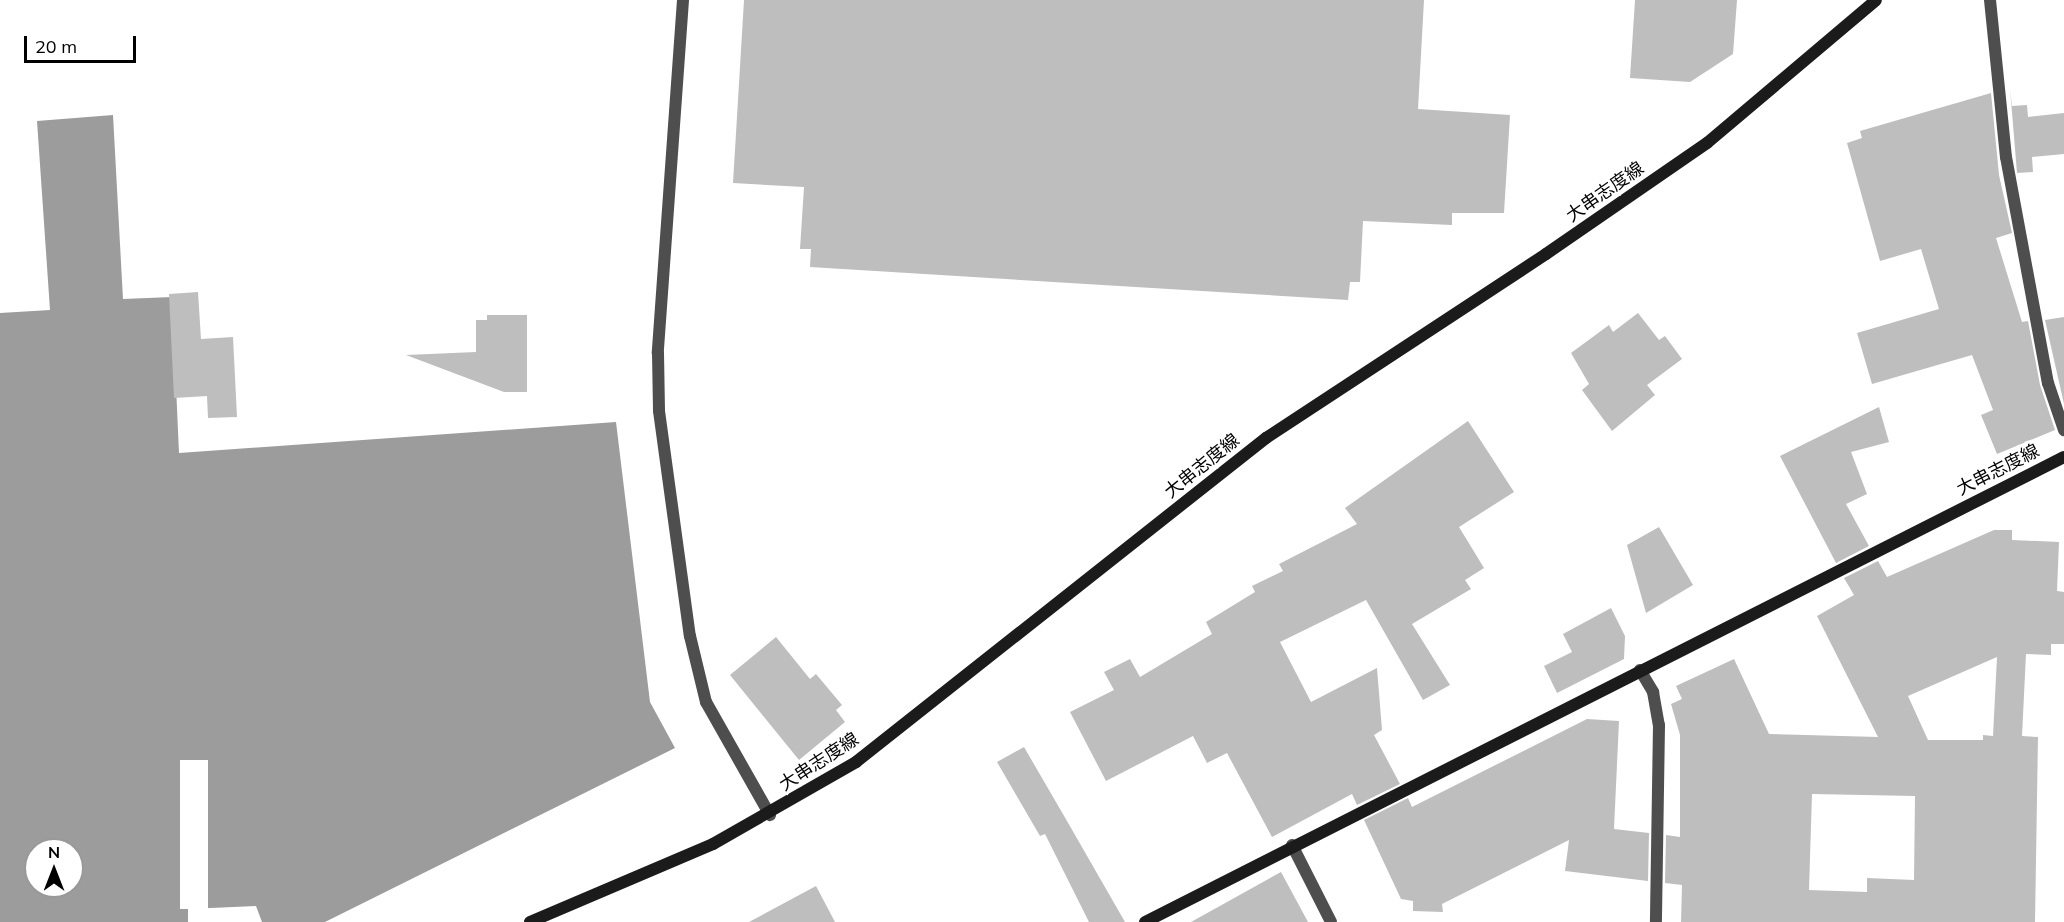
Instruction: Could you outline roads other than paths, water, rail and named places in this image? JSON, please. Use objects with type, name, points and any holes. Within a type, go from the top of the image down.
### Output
[{"type":"main road","name":"大串志度線","points":[[530,922],[713,844],[770,814],[856,762],[1266,438],[1546,254],[1707,143],[1876,0]]},
{"type":"main road","name":"大串志度線","points":[[1145,922],[1292,845],[2064,457]]},
{"type":"street","points":[[683,0],[658,353],[659,411],[690,636],[706,702],[770,814]]},
{"type":"street","points":[[1990,0],[2006,157],[2048,383],[2064,430]]},
{"type":"street","points":[[1640,670],[1653,692],[1659,725],[1656,922]]},
{"type":"street","points":[[1292,845],[1331,922]]}]
